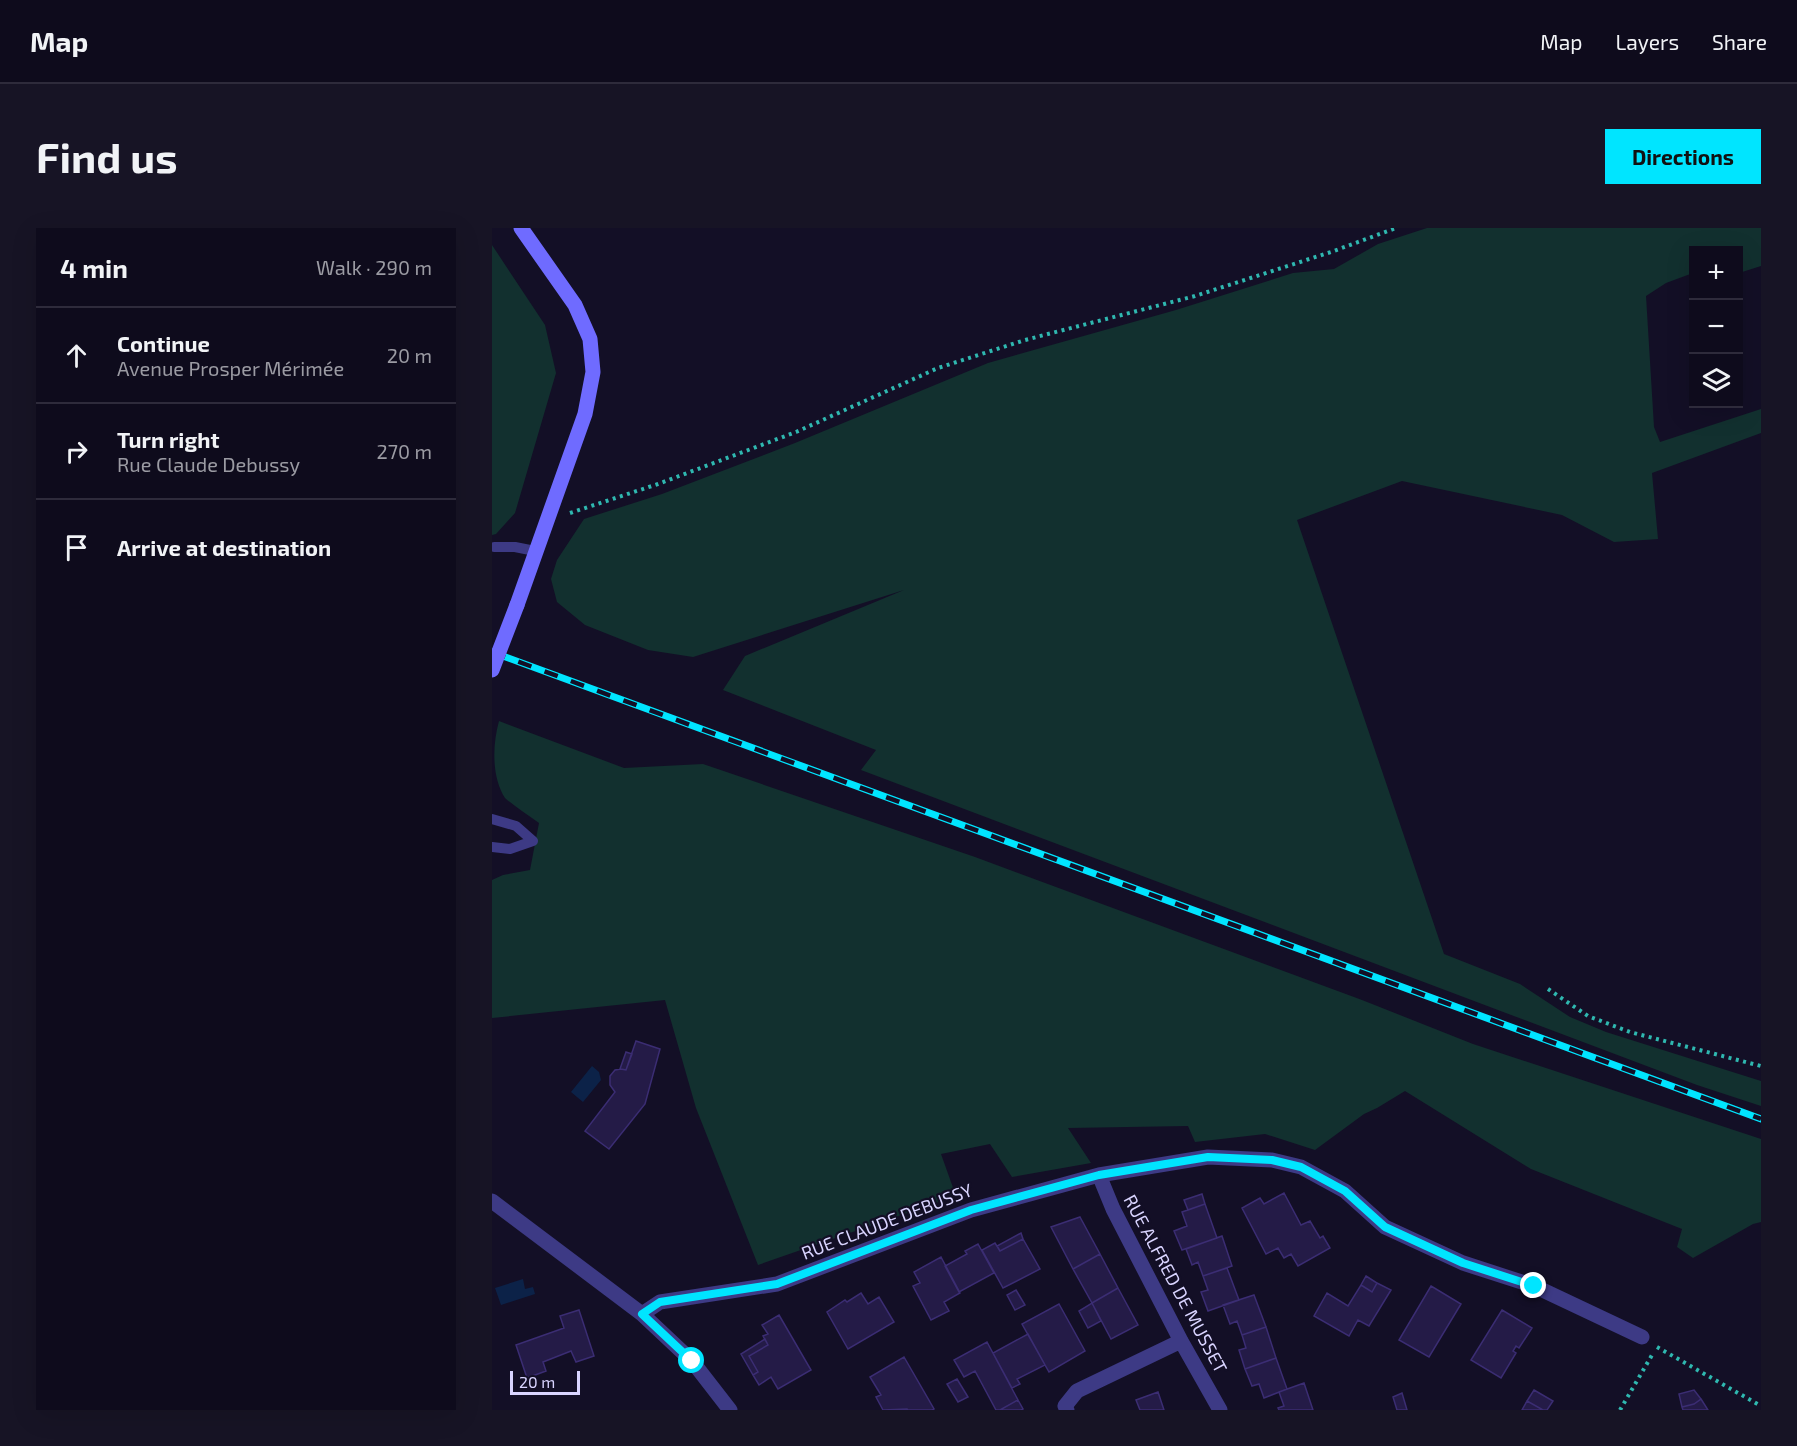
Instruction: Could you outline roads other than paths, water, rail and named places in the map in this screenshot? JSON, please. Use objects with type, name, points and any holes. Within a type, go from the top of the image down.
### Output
[{"type":"street","points":[[492,670],[585,414],[593,372],[590,339],[574,305],[521,228]]},
{"type":"street","name":"RUE CLAUDE DEBUSSY","points":[[642,1314],[660,1302],[777,1284],[971,1210],[1099,1175],[1208,1157],[1272,1160],[1301,1167],[1345,1191],[1385,1227],[1463,1263],[1534,1286],[1642,1337]]},
{"type":"street","name":"RUE ALFRED DE MUSSET","points":[[1099,1175],[1113,1209],[1181,1341],[1220,1410]]},
{"type":"street","points":[[492,1201],[642,1314],[692,1361],[730,1410]]},
{"type":"street","points":[[1067,1410],[1065,1407],[1077,1391],[1181,1341]]},
{"type":"lane","points":[[494,548],[515,547],[535,551]]},
{"type":"lane","points":[[492,819],[516,826],[533,841],[510,849],[492,847]]},
{"type":"water","points":[[592,1066],[599,1072],[601,1080],[583,1102],[571,1092]]},
{"type":"water","points":[[523,1279],[525,1289],[533,1287],[535,1294],[501,1305],[495,1288]]},
{"type":"railway","points":[[492,652],[1761,1119]]}]
